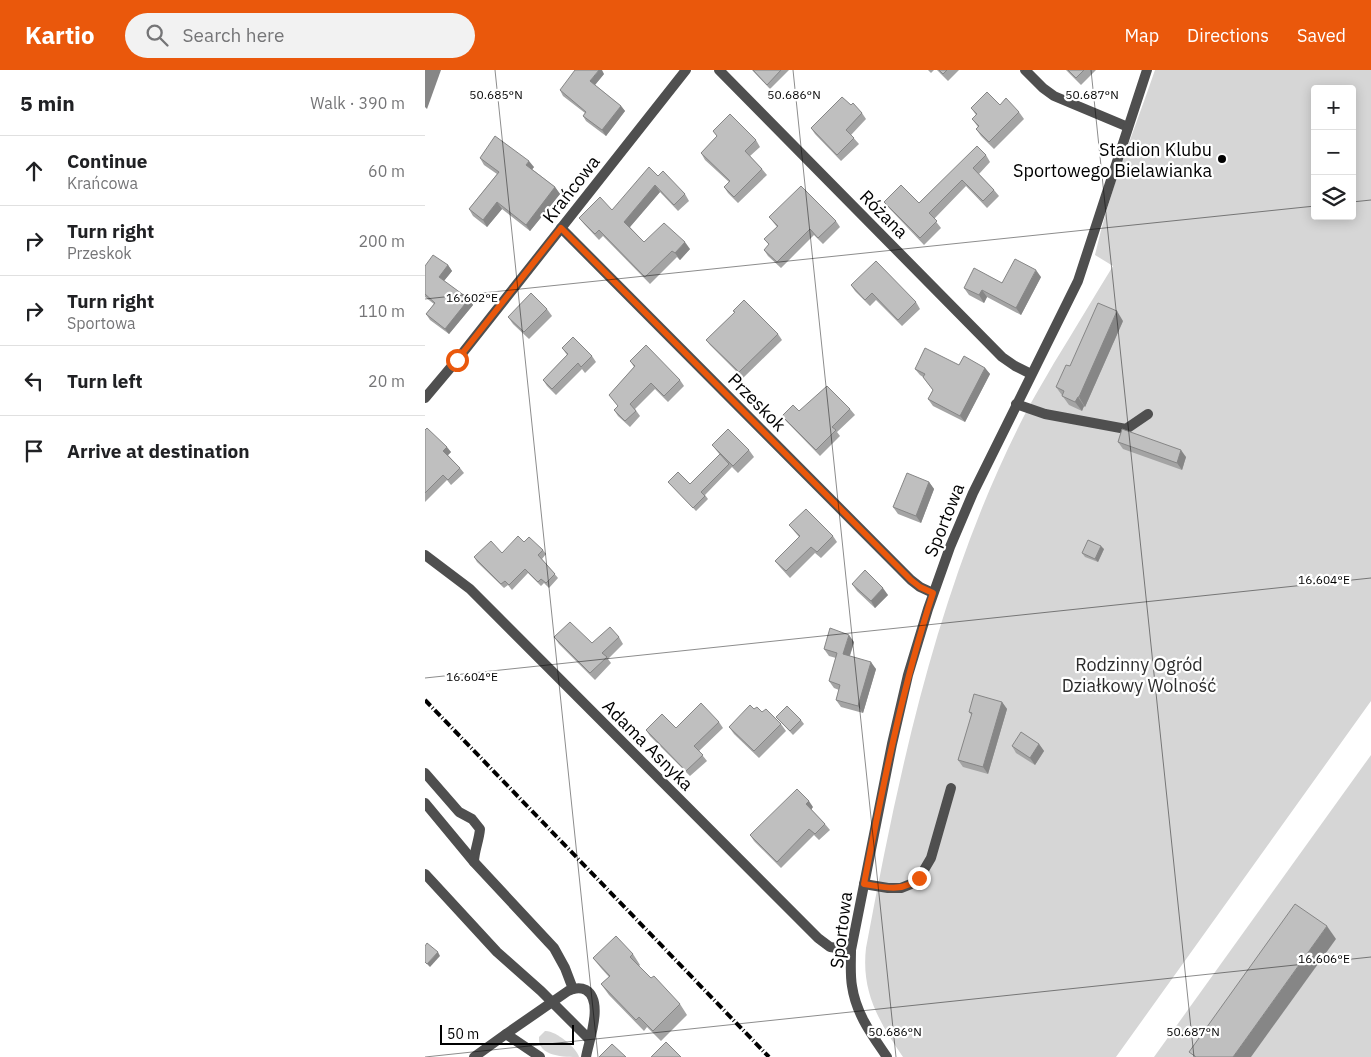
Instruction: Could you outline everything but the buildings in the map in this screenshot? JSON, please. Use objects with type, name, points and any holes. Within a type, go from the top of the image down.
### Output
[{"type":"street","name":"Krańcowa","points":[[425,398],[686,70]]},
{"type":"street","name":"Różana","points":[[719,70],[1002,357],[1031,374]]},
{"type":"street","points":[[1025,70],[1043,88],[1058,98],[1128,127]]},
{"type":"street","name":"Sportowa","points":[[887,1057],[864,1024],[855,1002],[851,985],[851,950],[901,703],[933,593],[966,507],[1080,274],[1147,70]]},
{"type":"street","name":"Przeskok","points":[[561,228],[911,580],[933,593]]},
{"type":"street","points":[[1016,404],[1045,414],[1126,429],[1148,414]]},
{"type":"street","name":"Adama Asnyka","points":[[425,554],[470,589],[818,938],[830,946],[851,950]]},
{"type":"street","points":[[425,773],[459,812],[472,819],[480,829],[479,840],[474,852],[474,862]]},
{"type":"street","points":[[864,884],[901,888],[911,884],[921,876],[931,858],[951,788]]},
{"type":"street","points":[[425,804],[474,862],[553,948],[565,968],[573,989]]},
{"type":"street","points":[[425,874],[497,952],[589,1039]]},
{"type":"street","points":[[474,1057],[573,989],[586,990],[594,1000],[596,1009],[586,1057]]},
{"type":"street","points":[[506,1034],[540,1057]]},
{"type":"green space","name":"Rodzinny Ogród Działkowy Wolność","points":[[1155,70],[1371,70],[1371,701],[1116,1057],[903,1057],[879,1019],[869,993],[865,964],[866,948],[879,880],[909,743],[946,609],[968,544],[994,479],[1031,403],[1113,266],[1095,255],[1115,185]]},
{"type":"green space","points":[[1371,755],[1371,1057],[1154,1057]]},
{"type":"green space","points":[[545,1031],[554,1033],[565,1040],[579,1057],[553,1055],[542,1049],[539,1037]]},
{"type":"railway","points":[[425,700],[769,1057]]},
{"type":"place","name":"Stadion Klubu Sportowego Bielawianka","points":[[1222,159]]},
{"type":"route","points":[[457,360],[561,228],[911,580],[933,593],[917,644],[891,744],[864,884],[901,888],[919,878]]}]
